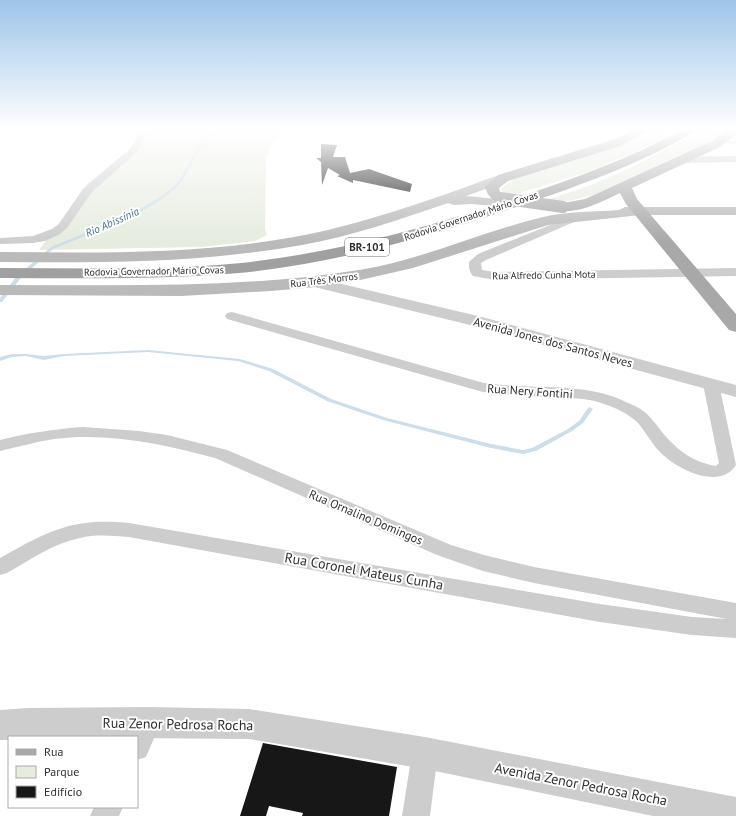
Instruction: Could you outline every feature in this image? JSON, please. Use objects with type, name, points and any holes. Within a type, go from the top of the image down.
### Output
[{"type":"highway","name":"Rodovia Governador Mário Covas","points":[[0,273],[165,272],[229,269],[279,264],[343,253],[423,233],[599,174],[612,167]]},
{"type":"main road","points":[[4,257],[87,258],[173,256],[257,248],[337,232],[384,220],[502,178],[539,167]]},
{"type":"main road","points":[[557,208],[588,203],[666,167]]},
{"type":"main road","points":[[496,200],[492,187],[502,178]]},
{"type":"main road","points":[[625,186],[627,196],[736,326]]},
{"type":"main road","points":[[426,205],[465,200],[496,200],[586,212],[736,210]]},
{"type":"main road","name":"Rua Três Morros","points":[[0,290],[225,289],[312,282],[360,275],[407,265],[444,255],[533,225],[557,219],[624,214],[640,211]]},
{"type":"street","points":[[0,241],[42,239],[59,230],[87,191],[114,167]]},
{"type":"street","name":"Rua Alfredo Cunha Mota","points":[[577,217],[482,257],[475,262],[475,269],[477,273],[495,276],[736,272]]},
{"type":"street","points":[[360,275],[363,286],[369,294]]},
{"type":"street","name":"Avenida Jones dos Santos Neves","points":[[312,282],[369,294],[534,336],[736,391]]},
{"type":"street","name":"Rua Nery Fontini","points":[[232,316],[482,387],[502,390],[577,394],[606,399],[620,405],[640,417],[666,448],[678,458],[699,468],[716,472],[723,470],[728,464],[711,384]]},
{"type":"street","name":"Rua Ornalino Domingos","points":[[0,446],[52,433],[100,432],[184,444],[222,454],[444,550],[483,563],[534,575],[736,612]]},
{"type":"street","name":"Rua Coronel Mateus Cunha","points":[[0,567],[45,542],[74,532],[100,528],[129,530],[600,612],[692,626],[736,629]]},
{"type":"street","name":"Rua Zenor Pedrosa Rocha","points":[[0,725],[28,723],[143,735],[249,724],[426,753]]},
{"type":"street","points":[[416,816],[426,753]]},
{"type":"street","name":"Avenida Zenor Pedrosa Rocha","points":[[426,753],[736,815]]},
{"type":"green space","points":[[108,167],[266,167],[265,229],[267,235],[255,241],[201,247],[39,250],[87,184]]},
{"type":"green space","points":[[550,167],[599,167],[513,195],[503,193],[501,191],[503,187],[516,178]]},
{"type":"green space","points":[[632,167],[655,167],[593,195],[569,201],[547,200],[588,186]]},
{"type":"building","points":[[321,167],[348,167],[350,173],[369,169],[412,184],[410,192],[353,180],[353,183],[337,176],[340,175],[328,168],[322,185]]},
{"type":"building","points":[[263,743],[397,767],[389,816],[302,816],[303,813],[269,806],[266,816],[240,816]]},
{"type":"waterway","name":"Rio Abissínia","points":[[0,301],[18,278],[52,248],[133,215],[161,198],[175,187],[188,167]]},
{"type":"waterway","points":[[0,359],[26,355],[44,358],[64,355],[148,351],[238,360],[271,370],[329,400],[385,419],[491,446],[523,452],[534,450],[570,430],[581,422],[590,409]]}]
